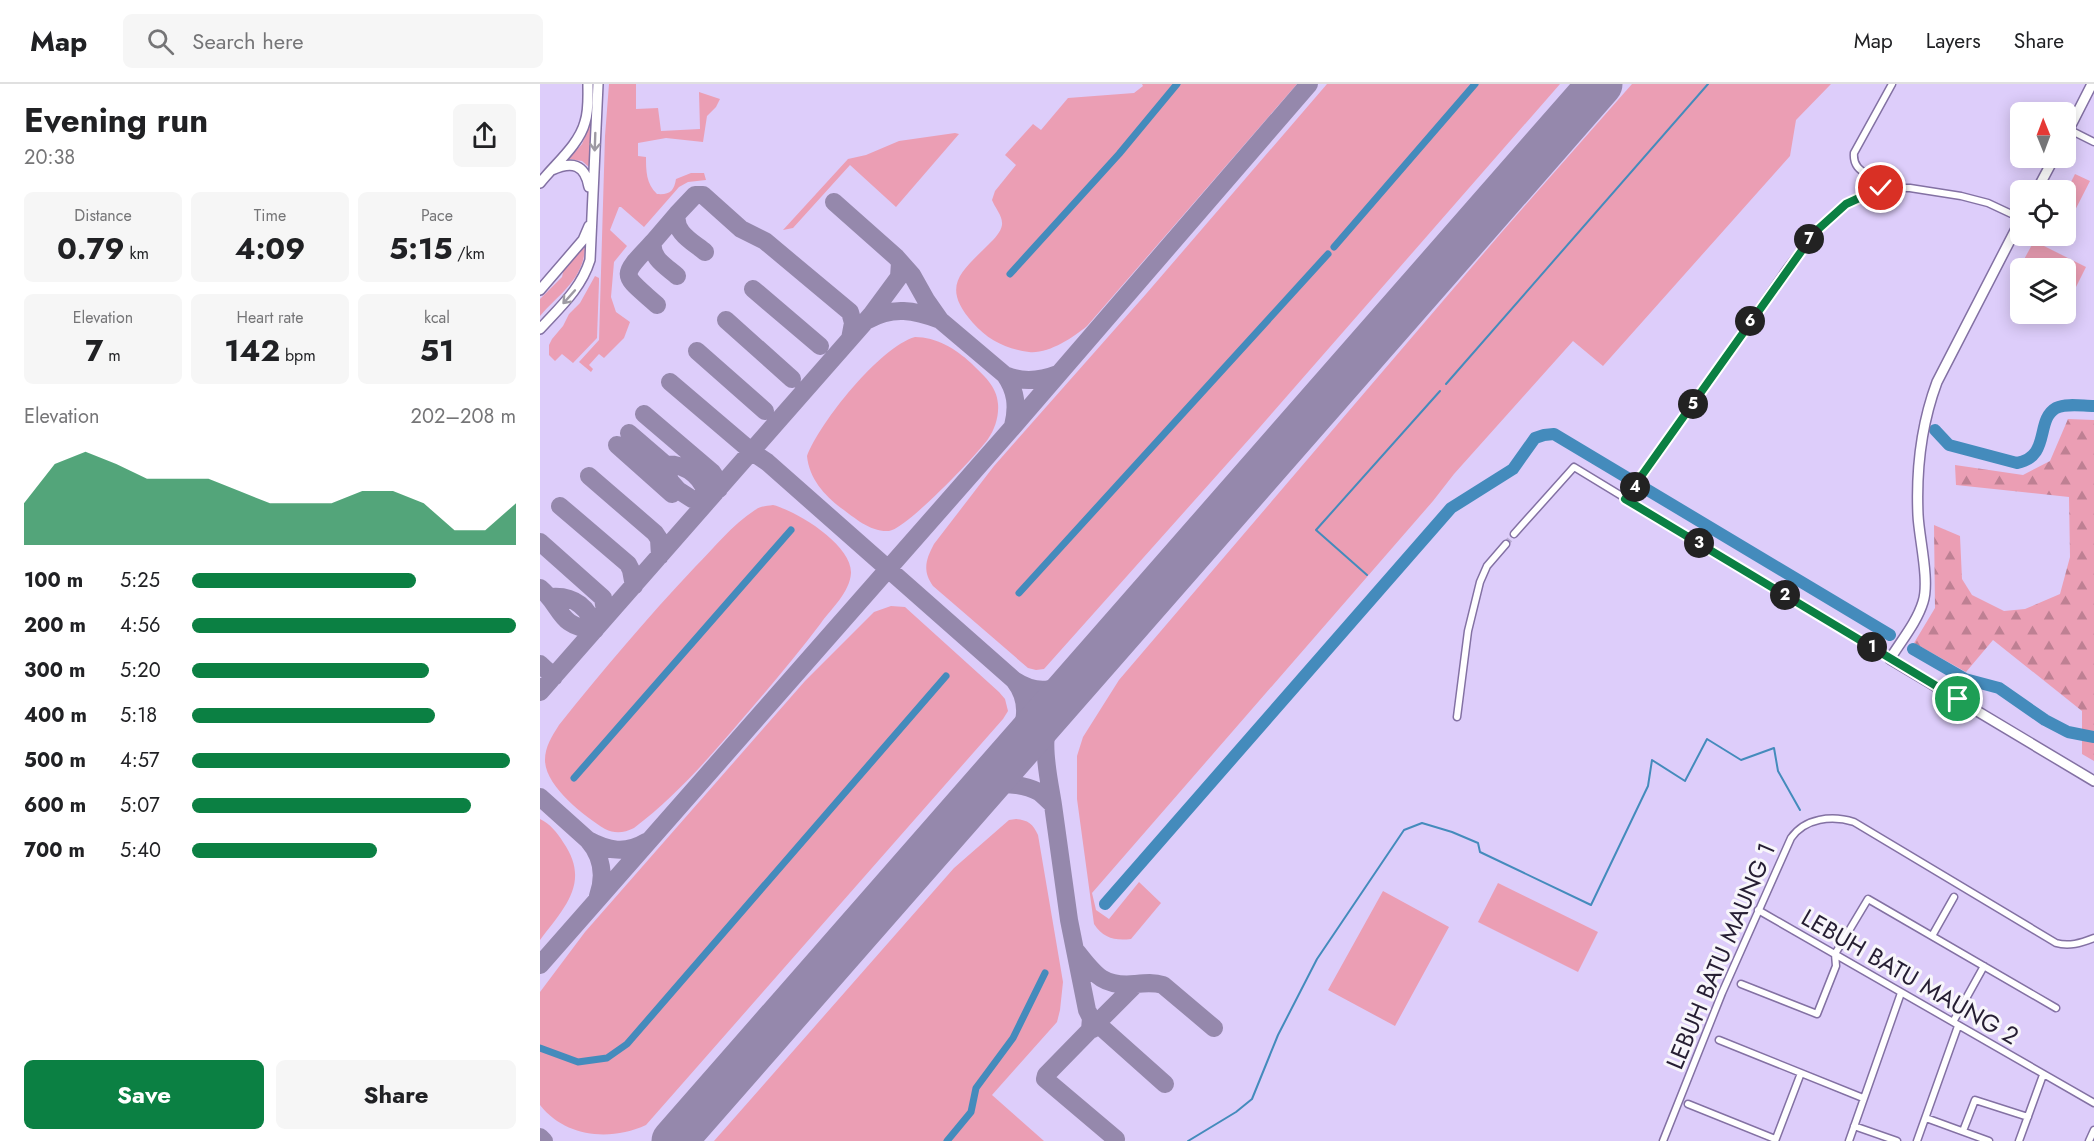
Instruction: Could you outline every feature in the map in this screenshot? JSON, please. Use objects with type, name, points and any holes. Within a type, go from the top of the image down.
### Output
[{"type":"street","points":[[540,183],[580,134],[586,114],[588,84]]},
{"type":"street","points":[[540,329],[578,286],[585,276],[590,260],[587,240],[591,221],[598,84]]},
{"type":"street","points":[[1881,188],[1879,183],[1857,168],[1854,153],[1892,84]]},
{"type":"street","points":[[2076,115],[2092,84]]},
{"type":"street","points":[[2076,135],[2094,142]]},
{"type":"street","points":[[549,171],[569,164],[584,171],[592,205]]},
{"type":"street","points":[[1626,498],[1787,268],[1815,232],[1846,204],[1881,188],[1910,188],[1988,203],[2010,215]]},
{"type":"street","points":[[540,290],[587,240]]},
{"type":"street","points":[[1890,659],[1923,602],[1925,585],[1918,514],[1918,480],[1920,445],[1929,405],[1937,382],[2010,240]]},
{"type":"street","points":[[1514,534],[1574,467],[2094,781]]},
{"type":"street","points":[[1457,717],[1468,631],[1480,582],[1487,566],[1506,544]]},
{"type":"street","name":"LEBUH BATU MAUNG 1","points":[[1663,1141],[1722,993],[1795,831],[1820,820],[1842,818],[1867,828],[2056,943],[2074,944],[2094,938]]},
{"type":"street","points":[[1932,936],[1954,897]]},
{"type":"street","points":[[1741,984],[1817,1014],[1836,966],[1835,954],[1868,899],[2056,1008]]},
{"type":"street","name":"LEBUH BATU MAUNG 2","points":[[1758,910],[2043,1076],[2094,1103]]},
{"type":"street","points":[[1917,1141],[1956,1024],[1983,966]]},
{"type":"street","points":[[1849,1141],[1901,993]]},
{"type":"street","points":[[1719,1040],[1863,1098]]},
{"type":"street","points":[[1688,1104],[1775,1140],[1800,1073]]},
{"type":"street","points":[[2019,1141],[2043,1076]]},
{"type":"street","points":[[1963,1131],[1975,1100],[2028,1116]]},
{"type":"street","points":[[1926,1118],[1989,1141]]},
{"type":"street","points":[[1854,1126],[1897,1141]]},
{"type":"street","points":[[2089,1141],[2094,1130]]},
{"type":"green space","points":[[609,84],[636,84],[636,109],[658,108],[661,131],[700,129],[699,92],[720,99],[707,116],[703,142],[666,138],[638,143],[638,156],[646,157],[649,181],[657,194],[671,191],[676,179],[691,173],[704,173],[706,180],[688,182],[679,187],[644,227],[619,207],[610,230],[627,246],[614,262],[611,297],[616,312],[630,322],[624,338],[604,358],[599,354],[589,365],[593,369],[591,372],[579,362],[599,340],[605,136]]},
{"type":"green space","points":[[1142,84],[1297,84],[1087,326],[1060,344],[1036,352],[1021,351],[998,343],[973,323],[963,310],[956,289],[963,272],[995,238],[1001,228],[1001,218],[992,200],[995,191],[1016,165],[1005,155],[1033,124],[1041,130],[1068,98],[1134,93],[1143,86]]},
{"type":"green space","points":[[1327,84],[1560,84],[1260,427],[1044,669],[1028,668],[933,586],[927,575],[926,565],[934,544],[994,466]]},
{"type":"green space","points":[[1632,84],[1831,84],[1796,120],[1790,156],[1603,366],[1573,341],[1454,474],[1092,893],[1096,910],[1109,919],[1139,882],[1161,903],[1131,939],[1115,939],[1105,935],[1094,924],[1077,799],[1077,756],[1083,737],[1119,680],[1501,233]]},
{"type":"green space","points":[[592,120],[590,168],[582,161],[569,159],[582,144]]},
{"type":"green space","points":[[959,134],[896,207],[850,165],[793,228],[783,230],[848,159],[866,155],[899,141]]},
{"type":"green space","points":[[2075,174],[2090,181],[2076,208],[2076,180],[2072,180]]},
{"type":"green space","points":[[2031,246],[2044,246],[2068,258],[2025,258]]},
{"type":"green space","points":[[585,247],[584,258],[575,277],[540,316],[540,299],[562,277],[564,268]]},
{"type":"green space","points":[[2076,262],[2086,267],[2076,287]]},
{"type":"green space","points":[[595,276],[599,278],[597,338],[573,363],[562,354],[555,361],[549,355],[549,345],[569,314],[580,303]]},
{"type":"green space","points":[[915,337],[930,339],[945,345],[965,358],[980,372],[995,392],[998,404],[997,418],[988,439],[940,491],[898,527],[882,531],[863,524],[829,497],[814,479],[807,456],[824,424],[869,370],[885,355]]},
{"type":"green space","points":[[2068,419],[2094,420],[2094,761],[2082,754],[2082,711],[1993,640],[1966,672],[1914,643],[1935,608],[1934,525],[1960,536],[1962,579],[1972,595],[2004,611],[2025,609],[2060,594],[2070,557],[2069,497],[1956,485],[1955,465],[2023,475],[2050,461]]},
{"type":"green space","points":[[773,505],[808,522],[843,551],[849,562],[851,573],[844,593],[773,683],[678,790],[634,828],[619,832],[605,829],[567,799],[551,780],[545,760],[551,737],[625,645],[716,545],[755,510]]},
{"type":"green space","points":[[891,606],[905,607],[999,692],[1005,699],[1008,711],[1003,719],[646,1125],[618,1133],[604,1134],[576,1130],[563,1124],[540,1105],[540,992],[585,932],[805,681],[874,612]]},
{"type":"green space","points":[[540,819],[556,832],[571,856],[575,870],[575,882],[566,905],[540,940]]},
{"type":"green space","points":[[1016,819],[1030,823],[1038,835],[1063,982],[1057,1022],[992,1095],[1044,1141],[714,1141],[954,868],[1009,820]]},
{"type":"green space","points":[[1498,883],[1598,932],[1578,972],[1478,922]]},
{"type":"green space","points":[[1383,891],[1449,927],[1395,1026],[1328,990]]},
{"type":"waterway","points":[[1010,274],[1119,154],[1177,84]]},
{"type":"waterway","points":[[1334,247],[1475,84]]},
{"type":"waterway","points":[[1446,384],[1708,84]]},
{"type":"waterway","points":[[1019,593],[1328,254]]},
{"type":"waterway","points":[[1367,575],[1316,530],[1440,391]]},
{"type":"waterway","points":[[1935,430],[1949,445],[2017,463],[2034,454],[2039,446],[2046,421],[2056,408],[2070,405],[2094,406]]},
{"type":"waterway","points":[[1105,904],[1451,508],[1513,469],[1535,438],[1554,434],[1890,635]]},
{"type":"waterway","points":[[574,778],[791,530]]},
{"type":"waterway","points":[[1913,649],[1965,679],[1999,688],[2045,720],[2068,732],[2094,737]]},
{"type":"waterway","points":[[540,1048],[578,1062],[607,1058],[627,1044],[946,676]]},
{"type":"waterway","points":[[1188,1141],[1236,1112],[1252,1099],[1278,1035],[1317,959],[1404,830],[1422,823],[1452,832],[1478,843],[1480,852],[1591,905],[1648,786],[1652,760],[1685,781],[1707,739],[1741,760],[1774,748],[1778,771],[1800,810]]},
{"type":"waterway","points":[[947,1141],[971,1112],[976,1088],[1013,1038],[1045,973]]},
{"type":"taxiway","points":[[540,965],[1012,428],[1309,84]]},
{"type":"taxiway","points":[[677,214],[695,195],[703,195],[741,229],[765,241],[850,312],[853,323],[850,339]]},
{"type":"taxiway","points":[[834,202],[896,257],[912,275],[940,320],[1005,375]]},
{"type":"taxiway","points":[[677,276],[660,262],[653,248],[653,242],[677,214],[681,231],[705,252]]},
{"type":"taxiway","points":[[653,242],[634,263],[629,275],[636,287],[657,305]]},
{"type":"taxiway","points":[[540,692],[871,315],[899,277],[900,263]]},
{"type":"taxiway","points":[[753,289],[820,346]]},
{"type":"taxiway","points":[[868,320],[895,311],[913,312],[940,320]]},
{"type":"taxiway","points":[[726,320],[792,379]]},
{"type":"taxiway","points":[[697,351],[765,411]]},
{"type":"taxiway","points":[[1013,426],[1015,399],[1012,387],[1005,375],[1032,380],[1058,374]]},
{"type":"taxiway","points":[[670,382],[767,462],[1014,680],[1025,686],[1044,690],[1061,685],[1088,669]]},
{"type":"taxiway","points":[[644,414],[712,472],[718,481],[719,489]]},
{"type":"taxiway","points":[[629,433],[665,464],[670,481],[678,490],[692,499],[708,501],[703,486],[694,474],[681,467],[665,464]]},
{"type":"taxiway","points":[[617,445],[672,494]]},
{"type":"taxiway","points":[[589,476],[655,533],[659,539],[660,556]]},
{"type":"taxiway","points":[[560,506],[628,564],[634,586]]},
{"type":"taxiway","points":[[540,542],[603,598],[606,617]]},
{"type":"taxiway","points":[[540,588],[567,620],[574,625],[595,630],[589,615],[580,604],[567,598],[551,597]]},
{"type":"taxiway","points":[[540,664],[554,677]]},
{"type":"taxiway","points":[[1010,758],[1022,729],[1025,709],[1024,700],[1014,680]]},
{"type":"taxiway","points":[[979,793],[999,784],[1017,785],[1039,792],[1053,805],[1046,764],[1046,736],[1048,723],[1061,700]]},
{"type":"taxiway","points":[[540,797],[588,840]]},
{"type":"taxiway","points":[[1053,805],[1069,920],[1087,1010],[1091,1018],[1165,1084]]},
{"type":"taxiway","points":[[598,896],[601,867],[593,846],[588,840],[617,850],[639,846],[646,842]]},
{"type":"taxiway","points":[[1077,952],[1095,973],[1107,981],[1115,984],[1156,983],[1163,985],[1214,1028]]},
{"type":"taxiway","points":[[1093,1029],[1090,1030],[1136,984]]},
{"type":"taxiway","points":[[1091,1018],[1090,1030],[1046,1075],[1045,1079],[1116,1139]]},
{"type":"taxiway","points":[[666,1141],[695,1118]]},
{"type":"taxiway","points":[[540,1137],[544,1141]]},
{"type":"runway","points":[[674,1141],[1600,84]]},
{"type":"tunnel","points":[[1506,544],[1514,534]]},
{"type":"route","points":[[1881,188],[1846,204],[1815,232],[1787,268],[1625,499],[1958,699]]}]
